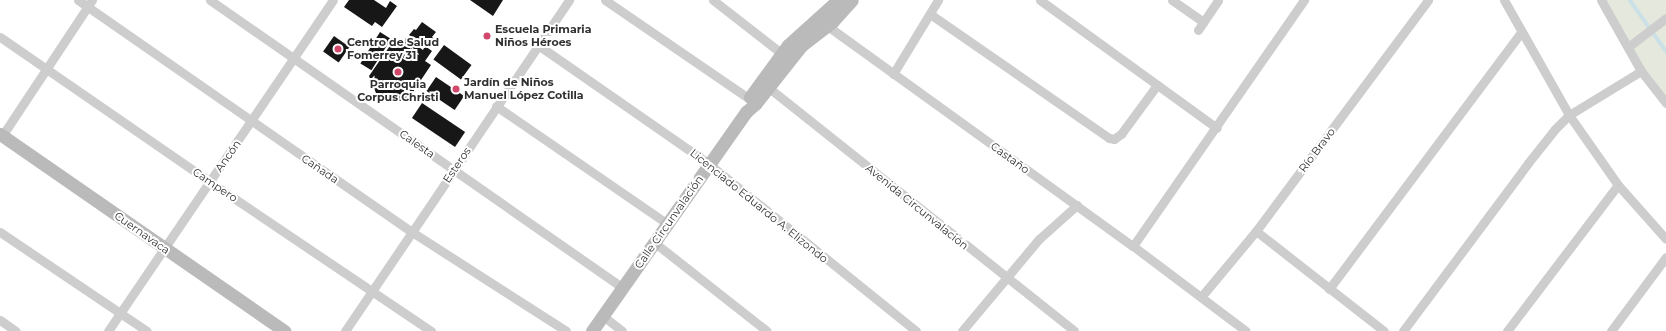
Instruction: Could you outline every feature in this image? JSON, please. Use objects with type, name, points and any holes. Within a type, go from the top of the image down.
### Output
[{"type":"street","name":"Cañada","points":[[78,0],[90,3],[251,122],[412,232],[566,331]]},
{"type":"street","name":"Calesta","points":[[210,0],[623,288]]},
{"type":"street","name":"Ancón","points":[[108,331],[333,0]]},
{"type":"street","name":"Esteros","points":[[345,331],[569,0]]},
{"type":"street","points":[[605,0],[752,101]]},
{"type":"street","points":[[713,0],[781,54]]},
{"type":"street","points":[[822,22],[835,4],[852,0]]},
{"type":"street","points":[[893,74],[938,0]]},
{"type":"street","points":[[1040,0],[1217,128]]},
{"type":"street","points":[[1172,0],[1200,26],[1218,0]]},
{"type":"street","name":"Río Bravo","points":[[1201,297],[1256,231],[1428,0]]},
{"type":"street","points":[[1504,0],[1569,115],[1618,185],[1666,239]]},
{"type":"street","points":[[1601,0],[1642,71],[1666,103]]},
{"type":"street","points":[[1133,246],[1217,128],[1302,1]]},
{"type":"street","points":[[1,135],[90,3]]},
{"type":"street","points":[[930,14],[1109,138],[1114,139],[1120,134],[1157,85]]},
{"type":"street","points":[[1628,47],[1666,18]]},
{"type":"street","name":"Calle Circunvalación","points":[[765,84],[781,54],[795,39],[822,22]]},
{"type":"street","name":"Calle Circunvalación","points":[[592,331],[655,243],[746,112],[752,101],[765,84],[822,22]]},
{"type":"street","name":"Castaño","points":[[822,22],[1133,246],[1246,331]]},
{"type":"street","points":[[1329,289],[1521,32]]},
{"type":"street","name":"Campero","points":[[0,37],[210,182],[431,331]]},
{"type":"street","name":"Licenciado Eduardo A. Elizondo","points":[[538,45],[709,164],[916,331]]},
{"type":"street","points":[[1403,331],[1528,163],[1569,115],[1642,71]]},
{"type":"street","name":"Avenida Circunvalación","points":[[765,84],[1074,331]]},
{"type":"street","points":[[496,106],[668,224]]},
{"type":"street","name":"Cuernavaca","points":[[1,135],[285,331]]},
{"type":"street","points":[[1507,331],[1618,185]]},
{"type":"street","points":[[962,331],[1039,239],[1076,206]]},
{"type":"street","points":[[1256,231],[1384,331]]},
{"type":"street","points":[[0,232],[147,331]]},
{"type":"street","points":[[655,243],[767,331]]},
{"type":"street","points":[[1611,331],[1666,257]]},
{"type":"street","points":[[603,316],[622,331]]},
{"type":"street","points":[[0,320],[16,331]]},
{"type":"shaded area","points":[[1601,0],[1666,0],[1666,103]]},
{"type":"building","points":[[349,0],[374,0],[386,8],[390,1],[397,6],[382,27],[375,22],[372,26],[344,7]]},
{"type":"building","points":[[470,0],[503,0],[493,16]]},
{"type":"building","points":[[422,22],[436,32],[432,37],[435,40],[430,46],[424,42],[423,44],[409,35],[414,29],[416,30]]},
{"type":"building","points":[[380,32],[391,39],[371,70],[360,63]]},
{"type":"building","points":[[334,36],[350,47],[339,62],[323,52]]},
{"type":"building","points":[[406,38],[423,50],[425,46],[432,51],[425,61],[431,65],[407,101],[386,101],[376,93],[369,76],[394,40],[402,45]]},
{"type":"building","points":[[444,45],[472,65],[461,80],[433,60]]},
{"type":"building","points":[[436,77],[464,96],[455,110],[426,91]]},
{"type":"building","points":[[422,103],[465,132],[455,147],[412,118]]},
{"type":"waterway","points":[[1630,0],[1666,51]]},
{"type":"place","name":"Escuela Primaria Niños Héroes","points":[[487,36]]},
{"type":"place","name":"Centro de Salud Fomerrey 31","points":[[338,49]]},
{"type":"place","name":"Parroquia Corpus Christi","points":[[398,72]]},
{"type":"place","name":"Jardín de Niños Manuel López Cotilla","points":[[456,89]]}]
